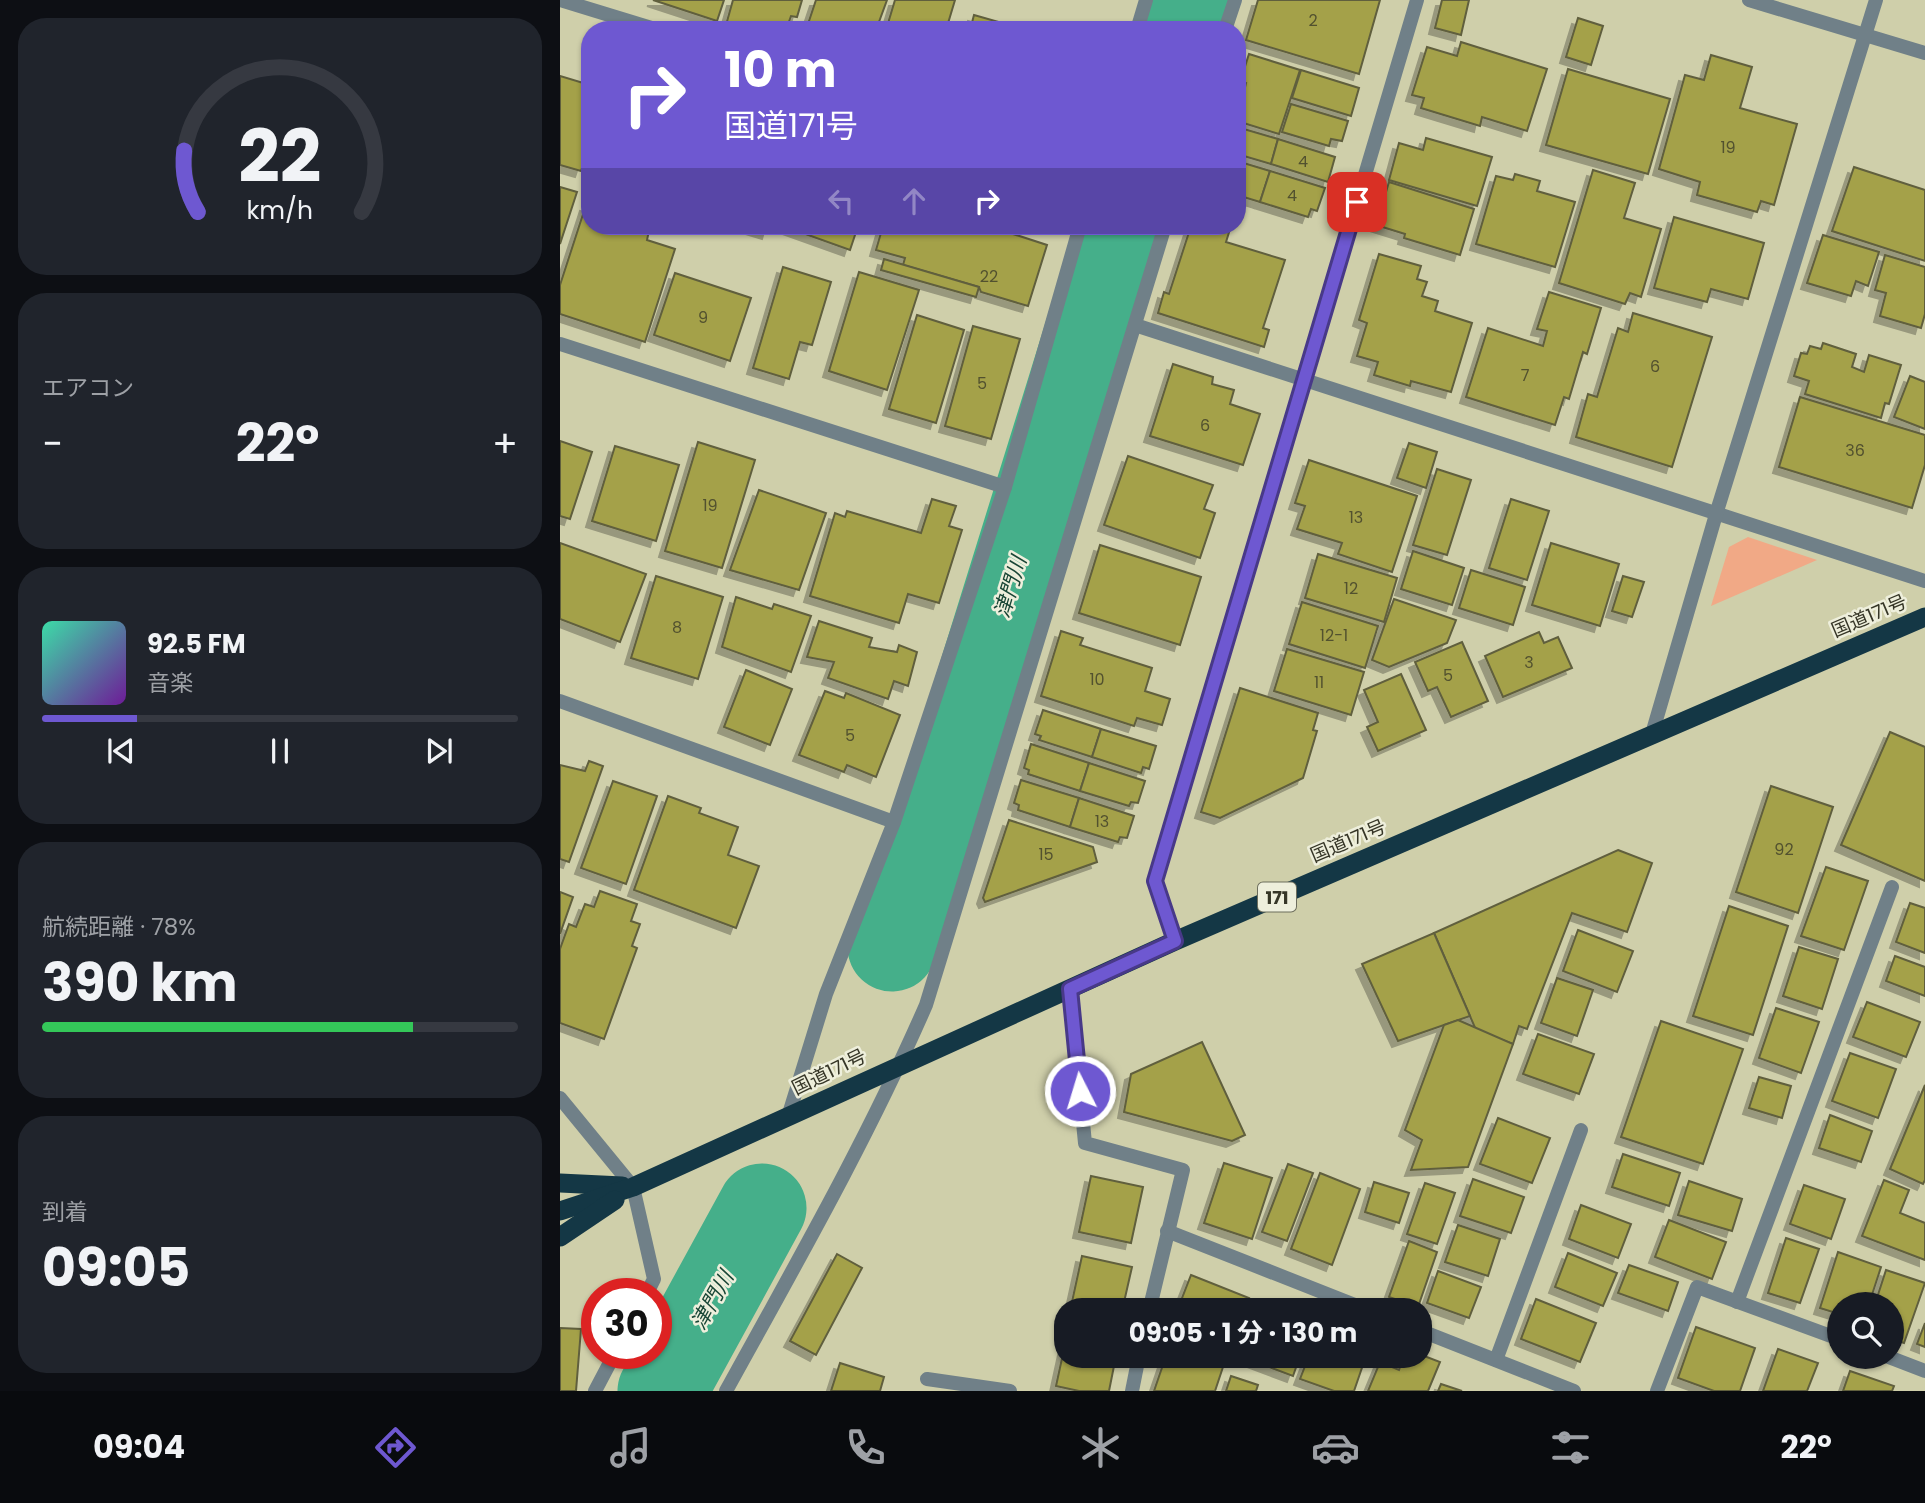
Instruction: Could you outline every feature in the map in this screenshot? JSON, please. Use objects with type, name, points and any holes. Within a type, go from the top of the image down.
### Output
[{"type":"highway","name":"国道171号","points":[[560,1211],[633,1187],[900,1063],[1175,941],[1925,617]]},
{"type":"highway","name":"171","points":[[560,1183],[633,1187]]},
{"type":"highway","name":"171","points":[[560,1237],[633,1187]]},
{"type":"street","points":[[560,0],[629,21]]},
{"type":"street","points":[[1140,21],[1146,0]]},
{"type":"street","points":[[1229,21],[1235,0]]},
{"type":"street","points":[[1175,941],[1155,881],[1417,0]]},
{"type":"street","points":[[1749,0],[1925,53]]},
{"type":"street","points":[[1652,734],[1717,511],[1875,0]]},
{"type":"street","points":[[788,1117],[826,994],[894,822],[1005,487],[1077,235]]},
{"type":"street","points":[[726,1391],[824,1212],[900,1063],[926,1005],[1162,235]]},
{"type":"street","points":[[1135,326],[1717,511],[1925,581]]},
{"type":"street","points":[[560,344],[1005,487]]},
{"type":"street","points":[[560,701],[894,822]]},
{"type":"street","points":[[1737,1302],[1892,887]]},
{"type":"street","points":[[1070,989],[1085,1143],[1182,1170],[1152,1298]]},
{"type":"street","points":[[560,1098],[633,1187],[654,1278]]},
{"type":"street","points":[[1496,1360],[1581,1130]]},
{"type":"street","points":[[1167,1231],[1337,1298]]},
{"type":"street","points":[[1657,1391],[1697,1287],[1827,1335]]},
{"type":"street","points":[[1432,1335],[1574,1391]]},
{"type":"street","points":[[1904,1363],[1925,1371]]},
{"type":"street","points":[[1132,1391],[1137,1368]]},
{"type":"street","points":[[595,1391],[607,1369]]},
{"type":"street","points":[[927,1379],[1010,1391]]},
{"type":"shaded area","points":[[1748,537],[1817,560],[1711,606],[1729,547]]},
{"type":"building","points":[[653,0],[724,0],[717,21]]},
{"type":"building","points":[[733,0],[802,0],[797,17],[791,16],[789,21],[727,21]]},
{"type":"building","points":[[816,0],[887,0],[879,21],[809,21]]},
{"type":"building","points":[[895,0],[955,0],[949,21],[889,21]]},
{"type":"building","points":[[1258,0],[1380,0],[1359,74],[1246,40]]},
{"type":"building","points":[[1442,0],[1469,0],[1461,35],[1435,28]]},
{"type":"building","points":[[974,15],[995,21],[972,21]]},
{"type":"building","points":[[1578,18],[1603,26],[1591,65],[1566,57]]},
{"type":"building","points":[[1461,42],[1547,69],[1527,131],[1482,117],[1480,126],[1421,108],[1424,98],[1412,95],[1427,47],[1457,56]]},
{"type":"building","points":[[1249,54],[1300,70],[1279,134],[1246,124],[1246,63]]},
{"type":"building","points":[[1711,55],[1752,67],[1740,108],[1797,124],[1774,205],[1761,201],[1757,212],[1697,195],[1700,182],[1659,169],[1685,75],[1704,80]]},
{"type":"building","points":[[1568,69],[1670,99],[1648,174],[1546,145]]},
{"type":"building","points":[[1301,70],[1359,88],[1351,116],[1292,98]]},
{"type":"building","points":[[560,76],[581,82],[581,171],[560,165]]},
{"type":"building","points":[[1291,104],[1348,121],[1342,141],[1331,139],[1329,146],[1282,132]]},
{"type":"building","points":[[1246,130],[1278,139],[1271,164],[1246,157]]},
{"type":"building","points":[[1426,138],[1492,157],[1477,206],[1389,180],[1399,143],[1423,150]]},
{"type":"building","points":[[1278,139],[1335,157],[1328,182],[1271,164]]},
{"type":"building","points":[[1246,164],[1270,171],[1260,202],[1246,198]]},
{"type":"building","points":[[1854,167],[1925,190],[1925,261],[1832,231]]},
{"type":"building","points":[[1593,170],[1635,183],[1624,218],[1661,229],[1641,297],[1630,293],[1625,304],[1559,283]]},
{"type":"building","points":[[1270,171],[1325,188],[1317,211],[1311,209],[1308,217],[1260,202]]},
{"type":"building","points":[[1515,174],[1540,181],[1537,191],[1575,202],[1555,267],[1476,244],[1496,176],[1513,180]]},
{"type":"building","points":[[1389,182],[1474,209],[1460,255],[1404,238],[1405,234],[1376,225]]},
{"type":"building","points":[[560,187],[577,192],[560,244]]},
{"type":"building","points":[[1674,217],[1764,243],[1748,299],[1711,289],[1707,302],[1654,288]]},
{"type":"building","points":[[581,220],[581,235],[648,235],[647,240],[675,249],[645,342],[560,314],[560,285]]},
{"type":"building","points":[[808,235],[855,235],[850,250]]},
{"type":"building","points":[[880,235],[1016,235],[1047,245],[1028,306],[981,292],[979,287],[903,265],[905,258],[876,250]]},
{"type":"building","points":[[1188,235],[1228,235],[1226,242],[1285,260],[1263,328],[1269,330],[1264,347],[1158,313],[1164,292],[1169,294]]},
{"type":"building","points":[[1823,235],[1879,252],[1868,286],[1856,281],[1851,296],[1807,283]]},
{"type":"building","points":[[1379,254],[1421,266],[1417,279],[1427,282],[1422,296],[1438,301],[1435,311],[1472,323],[1451,392],[1411,381],[1410,386],[1374,375],[1378,362],[1357,356],[1367,323],[1359,320]]},
{"type":"building","points":[[1885,255],[1925,267],[1925,314],[1921,328],[1880,316],[1886,293],[1875,290]]},
{"type":"building","points":[[884,259],[979,287],[976,297],[881,270]]},
{"type":"building","points":[[783,267],[831,282],[812,345],[800,342],[789,379],[753,368]]},
{"type":"building","points":[[859,272],[919,290],[887,390],[829,371]]},
{"type":"building","points":[[675,273],[751,298],[730,361],[654,335]]},
{"type":"building","points":[[1549,292],[1601,308],[1587,354],[1583,352],[1569,399],[1564,397],[1555,425],[1466,397],[1488,328],[1543,346],[1547,331],[1537,329]]},
{"type":"building","points":[[1633,313],[1712,337],[1672,467],[1576,437],[1588,394],[1597,397],[1618,328],[1628,332]]},
{"type":"building","points":[[917,315],[964,330],[936,423],[889,409]]},
{"type":"building","points":[[973,326],[1020,339],[991,439],[945,426]]},
{"type":"building","points":[[1823,343],[1856,354],[1852,367],[1864,372],[1869,355],[1901,365],[1889,404],[1885,403],[1881,418],[1805,394],[1809,381],[1794,376],[1801,353],[1807,354],[1810,346],[1821,349]]},
{"type":"building","points":[[1173,364],[1213,377],[1212,384],[1234,390],[1230,404],[1260,414],[1243,465],[1150,436]]},
{"type":"building","points":[[1910,376],[1925,382],[1925,429],[1894,417]]},
{"type":"building","points":[[1800,397],[1925,435],[1925,465],[1912,508],[1779,467]]},
{"type":"building","points":[[560,441],[592,452],[570,519],[560,516]]},
{"type":"building","points":[[698,442],[755,460],[722,568],[665,551]]},
{"type":"building","points":[[1409,443],[1437,452],[1426,488],[1397,478]]},
{"type":"building","points":[[615,446],[679,465],[656,541],[592,521]]},
{"type":"building","points":[[1128,456],[1213,485],[1204,509],[1215,513],[1200,558],[1104,525]]},
{"type":"building","points":[[1309,460],[1417,496],[1392,572],[1338,554],[1342,543],[1297,529],[1305,506],[1295,503]]},
{"type":"building","points":[[1437,469],[1471,480],[1447,555],[1413,545]]},
{"type":"building","points":[[759,490],[826,513],[799,590],[730,570]]},
{"type":"building","points":[[932,499],[956,506],[949,526],[962,530],[939,603],[908,594],[899,623],[810,596],[835,513],[845,517],[847,511],[921,533]]},
{"type":"building","points":[[1511,499],[1549,511],[1527,580],[1489,568]]},
{"type":"building","points":[[560,543],[646,574],[620,642],[560,619]]},
{"type":"building","points":[[1551,543],[1619,564],[1600,626],[1532,605]]},
{"type":"building","points":[[1100,545],[1201,577],[1180,645],[1079,613]]},
{"type":"building","points":[[1413,551],[1464,568],[1452,605],[1401,589]]},
{"type":"building","points":[[1318,554],[1397,578],[1384,622],[1305,598]]},
{"type":"building","points":[[1471,570],[1525,587],[1513,625],[1459,608]]},
{"type":"building","points":[[656,576],[723,597],[698,679],[631,658]]},
{"type":"building","points":[[1623,576],[1644,582],[1632,617],[1612,611]]},
{"type":"building","points":[[736,597],[772,609],[774,604],[811,616],[791,672],[722,647]]},
{"type":"building","points":[[1394,599],[1456,620],[1447,643],[1389,667],[1372,660]]},
{"type":"building","points":[[1302,602],[1378,626],[1365,668],[1289,644]]},
{"type":"building","points":[[819,621],[872,638],[869,647],[897,652],[899,645],[917,652],[908,686],[894,681],[888,699],[828,678],[834,662],[807,657]]},
{"type":"building","points":[[1061,631],[1083,638],[1080,645],[1152,668],[1145,691],[1170,699],[1162,725],[1137,718],[1134,726],[1041,696]]},
{"type":"building","points":[[1539,632],[1544,643],[1558,637],[1572,668],[1503,697],[1485,656]]},
{"type":"building","points":[[1462,642],[1488,701],[1451,717],[1437,687],[1428,691],[1415,662]]},
{"type":"building","points":[[1287,649],[1364,672],[1351,715],[1274,691]]},
{"type":"building","points":[[746,670],[792,689],[770,745],[724,727]]},
{"type":"building","points":[[1401,674],[1426,730],[1378,751],[1367,727],[1378,722],[1364,690]]},
{"type":"building","points":[[1240,688],[1318,713],[1313,730],[1317,731],[1303,778],[1220,818],[1201,812]]},
{"type":"building","points":[[825,691],[844,698],[846,693],[900,715],[876,777],[847,765],[844,772],[799,755]]},
{"type":"building","points":[[1043,710],[1101,729],[1092,757],[1039,740],[1041,736],[1035,734]]},
{"type":"building","points":[[1101,729],[1156,746],[1149,769],[1143,767],[1141,773],[1092,757]]},
{"type":"building","points":[[1890,732],[1925,747],[1925,881],[1841,845]]},
{"type":"building","points":[[1031,744],[1089,763],[1080,791],[1028,774],[1029,770],[1024,768]]},
{"type":"building","points":[[589,761],[603,766],[569,862],[560,859],[560,765],[585,771]]},
{"type":"building","points":[[1089,763],[1145,781],[1138,803],[1131,802],[1129,806],[1080,791]]},
{"type":"building","points":[[1021,780],[1079,798],[1070,827],[1018,810],[1019,805],[1014,803]]},
{"type":"building","points":[[613,781],[657,796],[626,884],[581,868]]},
{"type":"building","points":[[1771,786],[1833,807],[1798,913],[1736,892]]},
{"type":"building","points":[[668,796],[701,808],[699,813],[738,827],[728,855],[759,866],[736,928],[634,890]]},
{"type":"building","points":[[1079,798],[1134,816],[1127,838],[1120,837],[1118,842],[1070,827]]},
{"type":"building","points":[[1009,820],[1093,847],[1097,862],[985,902],[983,898]]},
{"type":"building","points":[[1618,850],[1652,863],[1627,932],[1572,913],[1527,1029],[1519,1026],[1513,1044],[1476,1030],[1434,933]]},
{"type":"building","points":[[1826,867],[1868,881],[1844,950],[1801,936]]},
{"type":"building","points":[[600,891],[637,904],[631,921],[640,924],[632,946],[637,948],[604,1039],[560,1023],[560,949],[569,924],[576,927],[585,904],[594,907]]},
{"type":"building","points":[[560,892],[573,897],[560,934]]},
{"type":"building","points":[[1910,903],[1925,908],[1925,953],[1896,942]]},
{"type":"building","points":[[1729,906],[1788,926],[1753,1035],[1693,1016]]},
{"type":"building","points":[[1578,930],[1633,951],[1617,992],[1563,971]]},
{"type":"building","points":[[1434,933],[1470,1016],[1398,1041],[1362,964]]},
{"type":"building","points":[[1799,947],[1838,959],[1822,1009],[1783,996]]},
{"type":"building","points":[[1895,956],[1925,967],[1925,996],[1886,981]]},
{"type":"building","points":[[1557,978],[1593,990],[1577,1036],[1541,1023]]},
{"type":"building","points":[[1867,1002],[1920,1022],[1906,1057],[1853,1037]]},
{"type":"building","points":[[1776,1008],[1819,1022],[1801,1073],[1759,1058]]},
{"type":"building","points":[[1458,1020],[1513,1044],[1468,1167],[1411,1170],[1422,1140],[1405,1130],[1444,1025]]},
{"type":"building","points":[[1661,1021],[1743,1049],[1703,1164],[1621,1137]]},
{"type":"building","points":[[1538,1034],[1594,1054],[1579,1094],[1523,1074]]},
{"type":"building","points":[[1202,1042],[1245,1135],[1232,1141],[1124,1112],[1131,1074]]},
{"type":"building","points":[[1850,1053],[1896,1069],[1878,1118],[1832,1101]]},
{"type":"building","points":[[1759,1077],[1791,1086],[1782,1118],[1749,1108]]},
{"type":"building","points":[[1925,1085],[1925,1180],[1923,1184],[1890,1169]]},
{"type":"building","points":[[1830,1115],[1872,1131],[1861,1162],[1819,1148]]},
{"type":"building","points":[[1498,1118],[1550,1138],[1532,1183],[1480,1164]]},
{"type":"building","points":[[1623,1154],[1680,1173],[1669,1206],[1612,1187]]},
{"type":"building","points":[[1224,1163],[1272,1178],[1252,1239],[1204,1223]]},
{"type":"building","points":[[1288,1164],[1313,1173],[1287,1241],[1262,1232]]},
{"type":"building","points":[[1320,1173],[1360,1189],[1332,1265],[1291,1249]]},
{"type":"building","points":[[1091,1176],[1143,1187],[1131,1243],[1079,1232]]},
{"type":"building","points":[[1473,1179],[1524,1197],[1511,1233],[1460,1216]]},
{"type":"building","points":[[1884,1180],[1909,1190],[1900,1213],[1925,1223],[1925,1260],[1862,1236]]},
{"type":"building","points":[[1689,1181],[1742,1199],[1732,1231],[1678,1215]]},
{"type":"building","points":[[1374,1182],[1409,1193],[1399,1223],[1365,1212]]},
{"type":"building","points":[[1425,1183],[1455,1193],[1437,1244],[1407,1234]]},
{"type":"building","points":[[1804,1185],[1845,1199],[1831,1239],[1790,1224]]},
{"type":"building","points":[[1581,1205],[1631,1224],[1618,1258],[1569,1239]]},
{"type":"building","points":[[1669,1220],[1726,1242],[1712,1279],[1655,1257]]},
{"type":"building","points":[[1458,1225],[1500,1239],[1488,1276],[1445,1262]]},
{"type":"building","points":[[1786,1238],[1819,1249],[1800,1303],[1768,1293]]},
{"type":"building","points":[[1409,1241],[1437,1252],[1421,1298],[1389,1297]]},
{"type":"building","points":[[1838,1252],[1881,1267],[1873,1292],[1827,1292],[1827,1310],[1820,1308]]},
{"type":"building","points":[[1568,1253],[1617,1273],[1603,1306],[1555,1287]]},
{"type":"building","points":[[837,1254],[862,1268],[816,1355],[790,1341]]},
{"type":"building","points":[[1082,1256],[1132,1267],[1125,1298],[1073,1298]]},
{"type":"building","points":[[1629,1265],[1678,1282],[1668,1311],[1618,1293]]},
{"type":"building","points":[[1886,1270],[1925,1283],[1904,1343],[1904,1292],[1879,1292]]},
{"type":"building","points":[[1438,1271],[1481,1287],[1469,1318],[1432,1305],[1432,1298],[1429,1298]]},
{"type":"building","points":[[1191,1275],[1249,1298],[1182,1298]]},
{"type":"building","points":[[1536,1299],[1596,1323],[1580,1362],[1521,1339]]},
{"type":"building","points":[[1925,1323],[1925,1347],[1917,1344]]},
{"type":"building","points":[[1696,1327],[1755,1348],[1740,1391],[1714,1391],[1678,1378]]},
{"type":"building","points":[[560,1328],[581,1329],[576,1391],[560,1391]]},
{"type":"building","points":[[1778,1349],[1818,1363],[1807,1391],[1763,1391]]},
{"type":"building","points":[[1432,1359],[1440,1362],[1428,1391],[1368,1391],[1378,1368],[1432,1368]]},
{"type":"building","points":[[840,1363],[884,1377],[880,1391],[831,1391]]},
{"type":"building","points":[[1060,1368],[1114,1368],[1109,1391],[1079,1391],[1056,1386]]},
{"type":"building","points":[[1162,1368],[1223,1368],[1215,1391],[1154,1391]]},
{"type":"building","points":[[1272,1368],[1296,1368],[1293,1376]]},
{"type":"building","points":[[1304,1368],[1362,1368],[1354,1391],[1334,1391],[1300,1379]]},
{"type":"building","points":[[1850,1371],[1894,1386],[1892,1391],[1843,1391]]},
{"type":"building","points":[[1231,1376],[1258,1385],[1256,1391],[1226,1391]]},
{"type":"building","points":[[1441,1384],[1462,1391],[1438,1391]]},
{"type":"waterway","name":"津門川","points":[[1186,21],[1192,0]]},
{"type":"waterway","name":"津門川","points":[[892,947],[928,851],[1119,235]]},
{"type":"waterway","name":"津門川","points":[[662,1391],[762,1208]]},
{"type":"route","points":[[1080,1091],[1070,989],[1175,941],[1155,881],[1357,202]]}]
